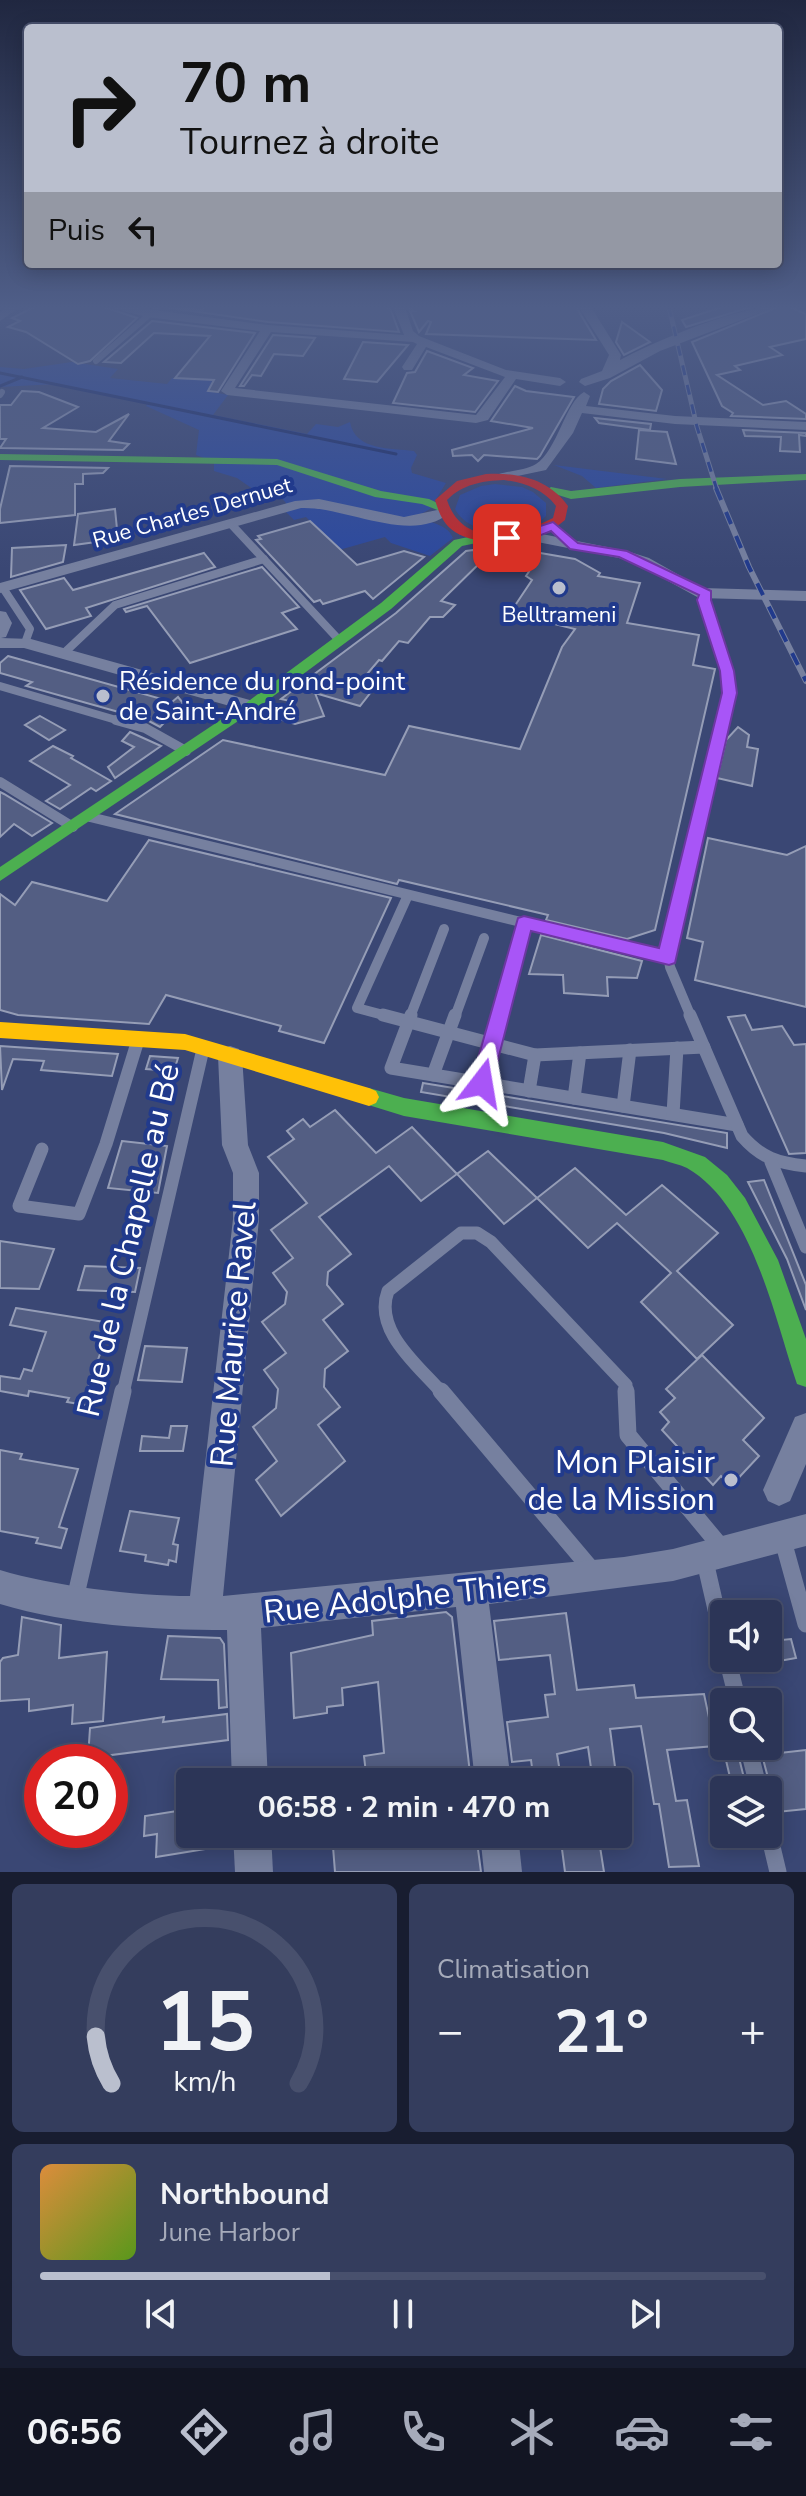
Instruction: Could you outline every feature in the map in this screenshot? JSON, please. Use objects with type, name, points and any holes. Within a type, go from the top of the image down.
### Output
[{"type":"street","points":[[257,394],[476,419],[483,417],[499,394]]},
{"type":"street","points":[[545,481],[583,394]]},
{"type":"street","points":[[579,409],[691,421],[806,426]]},
{"type":"street","points":[[3,459],[277,462],[311,470],[370,492],[428,501],[441,510],[457,535]]},
{"type":"street","points":[[441,510],[441,500],[454,487],[477,479],[504,477],[545,481],[571,495],[680,483],[806,477]]},
{"type":"street","points":[[545,481],[562,506],[557,520]]},
{"type":"street","points":[[527,536],[583,505],[659,494],[806,486]]},
{"type":"street","name":"Rue Charles Dernuet","points":[[2,588],[317,501],[382,520],[421,519],[441,510]]},
{"type":"street","points":[[557,520],[574,546]]},
{"type":"street","points":[[0,875],[186,751],[340,641],[386,606],[457,535],[527,536],[622,554],[706,594],[806,596]]},
{"type":"street","points":[[1,630],[25,643],[251,706]]},
{"type":"street","name":"Rue de la Chapelle au Bé","points":[[0,1030],[185,1042],[217,1052]]},
{"type":"street","points":[[217,1052],[404,1107],[663,1151],[696,1163],[726,1188],[751,1227],[806,1375]]},
{"type":"street","name":"Rue Maurice Ravel","points":[[205,1613],[246,1219],[246,1173],[235,1145],[217,1052]]},
{"type":"street","points":[[779,1490],[806,1428]]},
{"type":"street","name":"Rue Adolphe Thiers","points":[[0,1587],[23,1594],[162,1613],[243,1613],[597,1576],[673,1565],[794,1534]]},
{"type":"street","points":[[471,1591],[491,1768]]},
{"type":"street","points":[[243,1613],[249,1768]]},
{"type":"street","points":[[253,1848],[254,1872]]},
{"type":"street","points":[[500,1848],[503,1872]]},
{"type":"lane","points":[[231,524],[340,641]]},
{"type":"lane","points":[[63,654],[115,605],[264,559]]},
{"type":"lane","points":[[2,588],[30,629],[25,643]]},
{"type":"lane","points":[[706,594],[704,600],[727,671],[729,693],[667,950],[737,1125],[756,1154],[771,1162],[806,1166]]},
{"type":"lane","points":[[0,686],[145,728],[186,751]]},
{"type":"lane","points":[[0,782],[82,822],[408,895],[669,958]]},
{"type":"lane","points":[[408,895],[357,1008],[535,1055],[704,1047]]},
{"type":"lane","points":[[482,1083],[524,923]]},
{"type":"lane","points":[[444,929],[391,1068],[737,1125]]},
{"type":"lane","points":[[433,1075],[484,938]]},
{"type":"lane","points":[[42,1149],[19,1206],[79,1214],[106,1144],[138,1039]]},
{"type":"lane","points":[[673,1114],[677,1048]]},
{"type":"lane","points":[[623,1106],[630,1050]]},
{"type":"lane","name":"Rue de la Chapelle au Bé","points":[[75,1599],[217,1052]]},
{"type":"lane","points":[[574,1098],[580,1053]]},
{"type":"lane","points":[[529,1091],[535,1055]]},
{"type":"lane","points":[[771,1162],[806,1247]]},
{"type":"lane","points":[[597,1576],[392,1334],[385,1319],[384,1300],[388,1291],[461,1233],[477,1233],[491,1242],[626,1385],[628,1435],[714,1554],[719,1600]]},
{"type":"lane","points":[[794,1534],[806,1624]]},
{"type":"lane","points":[[772,1848],[778,1872]]},
{"type":"shaded area","points":[[107,394],[225,394],[228,395],[213,415],[307,434],[316,424],[338,427],[350,422],[353,431],[366,443],[414,451],[417,455],[412,473],[446,483],[430,509],[421,514],[446,529],[453,538],[430,556],[391,543],[385,537],[339,550],[306,517],[294,520],[286,512],[286,503],[280,496],[267,499],[237,478],[214,471],[214,462],[196,455],[199,430],[146,406],[148,403]]},
{"type":"shaded area","points":[[554,465],[667,479],[596,488],[582,476]]},
{"type":"shaded area","points":[[495,484],[522,487],[533,492],[546,503],[546,516],[525,528],[498,532],[485,530],[462,519],[455,509],[460,495]]},
{"type":"building","points":[[19,394],[45,394],[78,407],[43,428],[96,432],[129,414],[109,441],[129,444],[123,450],[0,448],[6,439],[0,439],[0,405],[11,405]]},
{"type":"building","points":[[397,394],[488,394],[475,412],[393,403]]},
{"type":"building","points":[[509,394],[574,397],[537,459],[484,455],[478,461],[472,455],[453,456],[452,450],[533,428],[491,421]]},
{"type":"building","points":[[602,394],[661,394],[656,411],[599,404]]},
{"type":"building","points":[[717,394],[747,394],[763,405],[786,401],[806,414],[806,419],[731,416],[733,413],[722,406]]},
{"type":"building","points":[[595,418],[651,424],[650,430],[599,423]]},
{"type":"building","points":[[639,430],[667,432],[676,464],[636,459]]},
{"type":"building","points":[[743,430],[806,433],[806,436],[799,435],[800,452],[780,451],[781,437],[745,436]]},
{"type":"building","points":[[10,466],[108,468],[103,473],[83,474],[83,484],[75,484],[75,515],[0,523],[0,509]]},
{"type":"building","points":[[115,509],[118,539],[74,545],[78,514]]},
{"type":"building","points":[[310,521],[357,565],[404,551],[424,557],[373,599],[365,591],[323,604],[320,600],[314,602],[256,540],[261,539],[258,536]]},
{"type":"building","points":[[66,545],[63,562],[11,577],[12,548]]},
{"type":"building","points":[[523,550],[575,559],[600,573],[598,576],[640,583],[627,623],[699,635],[693,665],[715,669],[655,930],[627,939],[546,920],[548,915],[399,880],[397,884],[115,814],[223,740],[385,775],[409,726],[520,749],[562,647],[575,629],[510,613],[532,580],[526,576],[532,567],[514,563]]},
{"type":"building","points":[[466,551],[489,554],[441,601],[455,605],[443,617],[430,617],[408,643],[399,641],[382,661],[379,660],[356,687],[371,692],[360,706],[315,693],[324,716],[295,724],[276,718],[290,701],[281,699],[396,613]]},
{"type":"building","points":[[204,553],[215,567],[86,608],[91,616],[46,629],[20,590],[64,578],[73,590]]},
{"type":"building","points":[[262,567],[299,607],[282,613],[297,629],[190,663],[147,606],[126,612],[124,609]]},
{"type":"building","name":"Résidence du rond-point de Saint-André","points":[[8,656],[172,702],[178,697],[183,703],[160,727],[147,720],[26,686],[32,682],[0,673],[0,663]]},
{"type":"building","points":[[40,716],[65,730],[49,740],[25,725]]},
{"type":"building","points":[[738,727],[749,735],[747,747],[758,749],[752,786],[717,778],[726,740]]},
{"type":"building","points":[[130,732],[161,746],[115,778],[108,767],[134,747],[122,741]]},
{"type":"building","points":[[53,746],[111,781],[96,791],[91,788],[60,809],[46,801],[70,785],[30,761]]},
{"type":"building","points":[[0,792],[52,823],[32,836],[14,824],[0,837]]},
{"type":"building","points":[[708,838],[787,855],[806,846],[806,1007],[695,980],[703,942],[687,938]]},
{"type":"building","points":[[149,840],[391,898],[324,1043],[279,1031],[281,1026],[166,995],[149,1024],[18,1015],[0,1010],[0,894],[15,905],[32,882],[107,901]]},
{"type":"building","points":[[541,935],[642,961],[637,978],[607,977],[608,996],[564,993],[563,975],[529,974]]},
{"type":"building","points":[[745,1015],[752,1030],[782,1026],[794,1045],[806,1044],[806,1153],[789,1154],[728,1017]]},
{"type":"building","points":[[0,1046],[118,1054],[112,1076],[41,1070],[44,1061],[13,1059],[2,1090]]},
{"type":"building","points":[[150,1056],[178,1058],[174,1071],[146,1069]]},
{"type":"building","points":[[423,1083],[727,1133],[727,1148],[664,1133],[421,1092]]},
{"type":"building","points":[[335,1110],[376,1153],[412,1127],[457,1174],[421,1201],[389,1166],[319,1217],[351,1254],[328,1272],[327,1285],[343,1304],[323,1320],[348,1351],[325,1369],[324,1387],[340,1407],[318,1425],[345,1461],[281,1516],[256,1480],[277,1461],[253,1427],[276,1408],[278,1389],[264,1370],[286,1353],[262,1322],[285,1304],[287,1292],[273,1273],[293,1258],[271,1230],[307,1203],[268,1157],[294,1139],[287,1131],[303,1119],[310,1127]]},
{"type":"building","points":[[122,1141],[167,1146],[158,1193],[108,1188]]},
{"type":"building","points":[[488,1151],[537,1198],[504,1224],[457,1174]]},
{"type":"building","points":[[575,1168],[626,1215],[662,1185],[718,1233],[677,1271],[733,1325],[697,1359],[641,1302],[671,1273],[617,1223],[588,1248],[537,1198]]},
{"type":"building","points":[[764,1180],[806,1285],[806,1310],[787,1259],[748,1182]]},
{"type":"building","points":[[0,1241],[54,1249],[39,1289],[0,1288]]},
{"type":"building","points":[[85,1266],[140,1268],[135,1292],[78,1290]]},
{"type":"building","points":[[16,1308],[111,1323],[88,1388],[96,1390],[91,1406],[67,1402],[69,1398],[29,1391],[28,1396],[0,1391],[0,1376],[20,1379],[24,1369],[32,1371],[46,1332],[10,1325]]},
{"type":"building","points":[[145,1346],[187,1348],[182,1382],[138,1380]]},
{"type":"building","points":[[702,1355],[764,1418],[743,1440],[759,1456],[731,1486],[721,1476],[713,1485],[662,1430],[669,1422],[660,1412],[675,1398],[666,1389]]},
{"type":"building","points":[[171,1426],[187,1426],[183,1451],[140,1451],[142,1436],[169,1438]]},
{"type":"building","points":[[0,1450],[22,1454],[20,1459],[78,1469],[59,1527],[67,1529],[61,1548],[36,1543],[38,1538],[0,1531]]},
{"type":"building","points":[[130,1511],[179,1518],[173,1544],[178,1545],[176,1562],[169,1560],[168,1565],[145,1561],[146,1555],[120,1551]]},
{"type":"building","points":[[446,1612],[452,1617],[469,1768],[365,1768],[364,1756],[384,1753],[378,1682],[342,1688],[343,1705],[327,1707],[327,1713],[294,1718],[291,1653],[373,1635],[372,1621]]},
{"type":"building","points":[[566,1613],[577,1690],[634,1685],[636,1698],[704,1694],[710,1722],[710,1746],[667,1750],[676,1801],[687,1800],[699,1866],[669,1867],[659,1804],[654,1804],[641,1726],[610,1729],[615,1768],[591,1768],[588,1747],[557,1754],[559,1768],[532,1768],[531,1760],[512,1762],[507,1722],[548,1717],[545,1695],[555,1694],[550,1655],[499,1660],[494,1621]]},
{"type":"building","points":[[22,1617],[61,1625],[59,1658],[107,1652],[103,1721],[72,1724],[73,1705],[29,1711],[29,1699],[0,1701],[0,1662],[3,1658],[18,1655]]},
{"type":"building","points":[[168,1636],[220,1638],[224,1644],[227,1707],[219,1708],[218,1680],[161,1679]]},
{"type":"building","points":[[791,1639],[796,1658],[782,1660],[782,1640]]},
{"type":"building","points":[[227,1714],[228,1740],[128,1753],[128,1744],[89,1744],[90,1728],[164,1717],[163,1722]]},
{"type":"building","points":[[806,1750],[806,1809],[782,1811],[782,1776],[768,1776],[763,1760],[782,1760],[782,1753]]},
{"type":"building","points":[[726,1760],[740,1760],[744,1776],[730,1776]]},
{"type":"building","points":[[176,1811],[176,1848],[212,1848],[156,1857],[157,1834],[144,1836],[145,1816]]},
{"type":"building","points":[[333,1848],[478,1848],[481,1872],[335,1872]]},
{"type":"building","points":[[562,1848],[600,1848],[604,1872],[565,1872]]},
{"type":"waterway","points":[[104,394],[396,454]]},
{"type":"railway","points":[[689,394],[717,490]]},
{"type":"railway","points":[[716,488],[749,567],[806,681]]},
{"type":"traffic: fast","points":[[0,457],[277,462],[379,494],[440,507]]},
{"type":"traffic: fast","points":[[551,491],[571,495],[680,483],[806,477]]},
{"type":"traffic: fast","points":[[0,875],[251,706],[386,606],[458,543],[487,537]]},
{"type":"traffic: fast","points":[[369,1097],[404,1107],[663,1151],[698,1164],[719,1182],[738,1205],[753,1231],[767,1260],[806,1375]]},
{"type":"traffic: slow","points":[[0,1030],[185,1042],[369,1097]]},
{"type":"traffic: jam","points":[[504,477],[529,482],[551,493],[562,506],[559,520],[527,533],[490,538],[457,528],[446,517],[441,500],[454,488],[477,479],[504,477]]},
{"type":"place","name":"Belltrameni","points":[[559,588]]},
{"type":"place","name":"Résidence du rond-point de Saint-André","points":[[103,696]]},
{"type":"place","name":"Mon Plaisir de la Mission","points":[[731,1480]]},
{"type":"route","points":[[482,1083],[524,923],[669,958],[667,950],[729,693],[727,671],[704,600],[706,594],[679,583],[643,561],[574,546],[553,526],[527,536],[507,538]]}]
